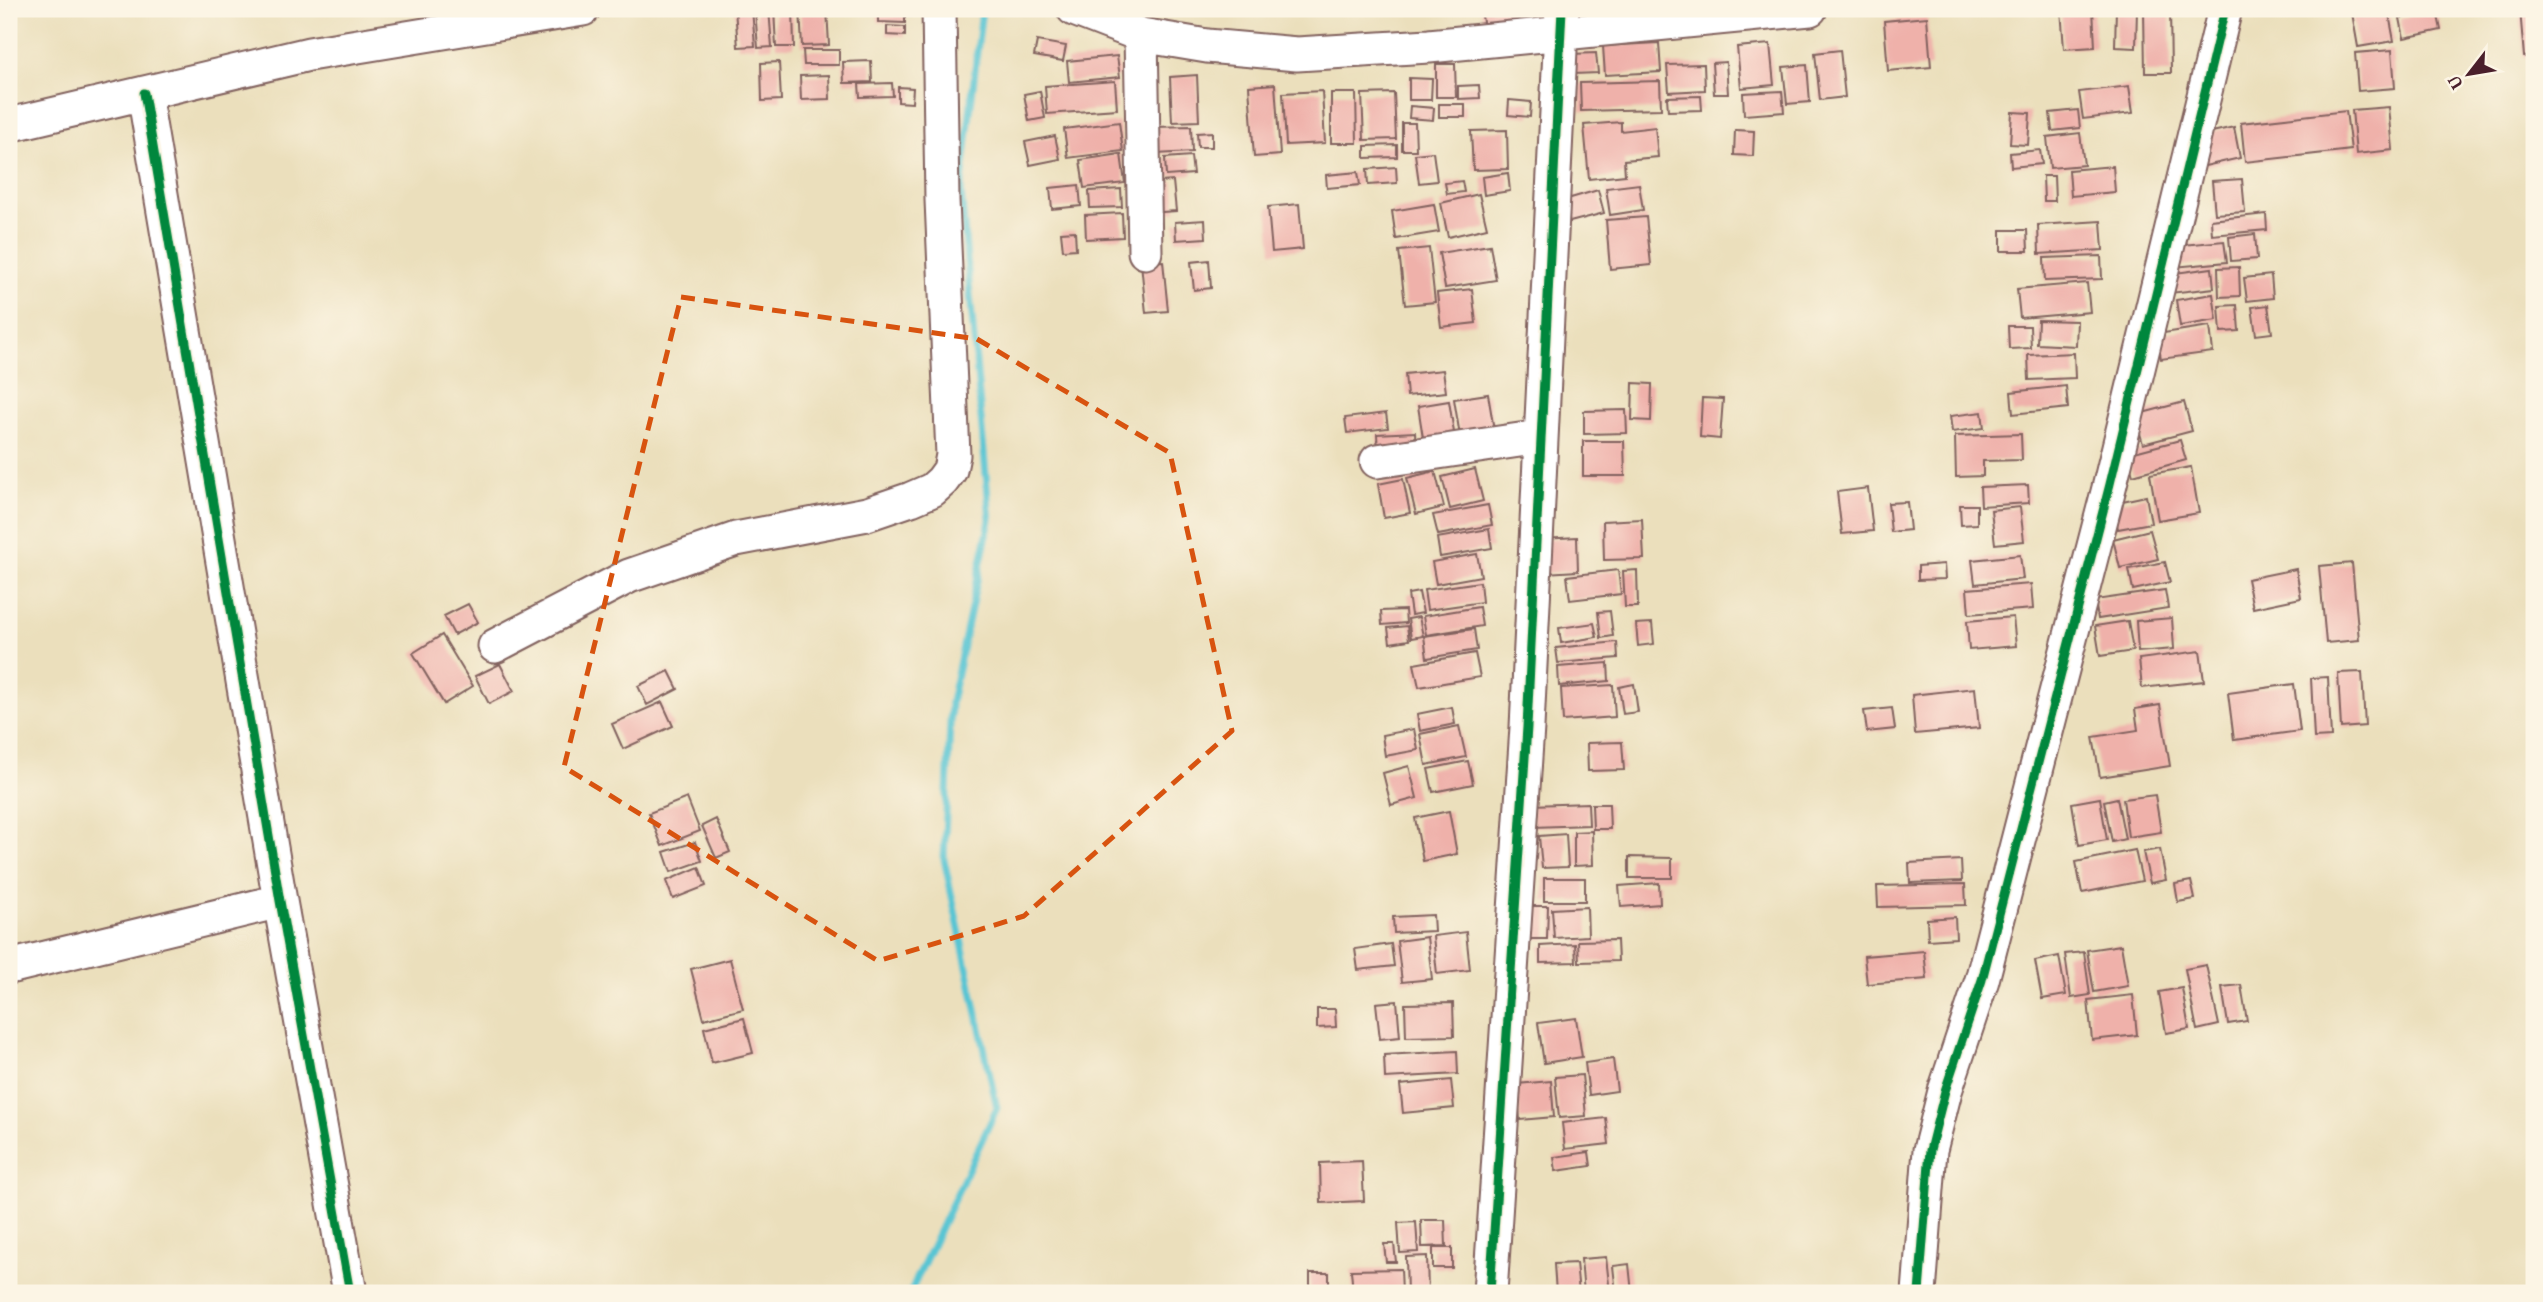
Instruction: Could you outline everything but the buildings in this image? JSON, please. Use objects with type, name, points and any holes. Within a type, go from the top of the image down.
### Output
[{"type":"street","points":[[9,125],[309,54],[583,9]]},
{"type":"street","points":[[495,646],[629,576],[736,539],[867,514],[932,490],[950,470],[953,454],[942,200],[939,9]]},
{"type":"street","points":[[1074,9],[1141,36],[1220,48],[1297,54],[1429,46],[1561,21],[1810,9]]},
{"type":"street","points":[[1919,1293],[1930,1150],[1945,1091],[1982,980],[2100,524],[2225,9]]},
{"type":"street","points":[[1490,1293],[1527,727],[1561,21]]},
{"type":"street","points":[[1141,36],[1145,252]]},
{"type":"street","points":[[144,93],[350,1293]]},
{"type":"street","points":[[1377,461],[1540,437]]},
{"type":"street","points":[[9,967],[281,901]]},
{"type":"highlighted area","points":[[681,297],[977,339],[1170,453],[1232,731],[1024,916],[878,961],[564,767],[616,567]]},
{"type":"waterway","points":[[910,1293],[997,1108],[944,859],[951,702],[990,520],[961,191],[982,9]]},
{"type":"cycle path","points":[[1490,1293],[1527,727],[1562,9]]},
{"type":"cycle path","points":[[1919,1293],[1930,1150],[1945,1091],[1982,980],[2110,484],[2225,9]]},
{"type":"cycle path","points":[[144,93],[280,901],[350,1293]]}]
